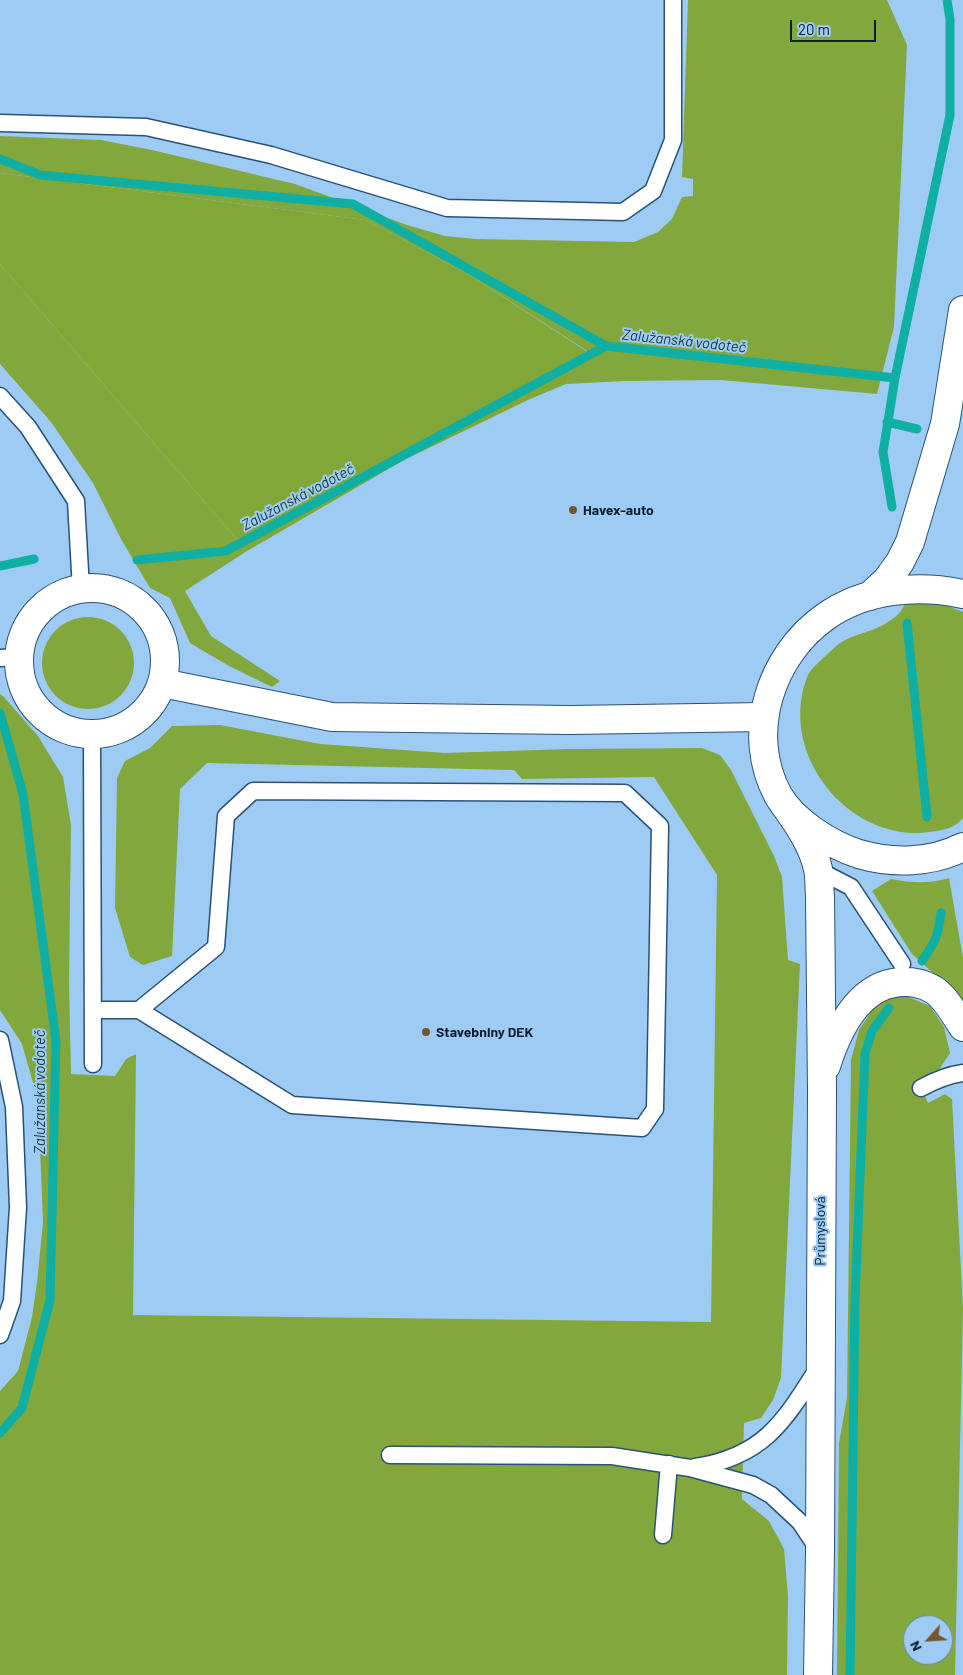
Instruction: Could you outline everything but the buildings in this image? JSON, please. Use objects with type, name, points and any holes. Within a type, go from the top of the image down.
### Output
[{"type":"main road","points":[[870,596],[900,562],[910,542],[945,424],[963,310]]},
{"type":"main road","points":[[963,594],[940,589],[916,588],[893,591],[870,596],[826,616],[807,632],[791,650],[778,671],[769,693],[764,717],[763,738],[771,780],[779,797],[798,818],[829,841],[849,851],[869,857],[891,860],[934,858],[963,848]]},
{"type":"main road","points":[[81,589],[102,589],[122,594],[140,606],[154,622],[162,641],[166,662],[162,683],[152,704],[136,721],[115,732],[92,735],[68,731],[47,720],[31,703],[9,657],[31,620],[45,605],[62,594],[81,589]]},
{"type":"main road","points":[[162,683],[332,718],[570,720],[764,717]]},
{"type":"main road","name":"Průmyslová","points":[[779,797],[812,848],[818,870],[820,896],[822,1092],[818,1675]]},
{"type":"main road","points":[[822,1092],[826,1065],[833,1044],[844,1024],[864,996],[880,986],[897,981],[927,986],[940,994],[963,1027]]},
{"type":"lane","points":[[0,123],[146,127],[271,155],[447,208],[623,212],[654,191],[673,140],[673,0]]},
{"type":"lane","points":[[0,396],[28,427],[76,501],[81,589]]},
{"type":"lane","points":[[92,735],[93,1064]]},
{"type":"lane","points":[[93,1010],[139,1010],[292,1105],[642,1128],[655,1109],[660,826],[625,793],[253,791],[226,816],[216,947],[139,1010]]},
{"type":"lane","points":[[818,870],[851,887],[902,964]]},
{"type":"lane","points":[[0,1040],[14,1107],[18,1206],[12,1300],[0,1335]]},
{"type":"lane","points":[[921,1088],[934,1081],[963,1073]]},
{"type":"lane","points":[[690,1468],[738,1456],[759,1443],[776,1429],[791,1412],[820,1366]]},
{"type":"lane","points":[[390,1455],[612,1456],[690,1468],[753,1485],[771,1496],[787,1508],[800,1522],[820,1553]]},
{"type":"lane","points":[[664,1535],[669,1464]]},
{"type":"green space","points":[[688,0],[887,0],[907,45],[894,327],[877,394],[721,380],[566,384],[570,371],[587,351],[466,273],[365,220],[0,173],[0,136],[101,140],[152,150],[295,184],[407,225],[445,236],[475,239],[634,242],[658,232],[672,219],[682,197],[693,196],[693,179],[682,177]]},
{"type":"green space","points":[[0,173],[365,220],[466,273],[586,351],[570,371],[566,384],[530,399],[404,460],[247,551],[0,264]]},
{"type":"green space","points":[[0,264],[247,551],[185,591],[211,636],[280,681],[272,687],[229,666],[190,643],[170,598],[150,588],[121,539],[93,483],[51,422],[0,364]]},
{"type":"green space","points":[[908,599],[942,604],[963,612],[963,818],[952,827],[929,832],[899,832],[871,823],[847,807],[826,786],[811,761],[802,734],[801,704],[808,675],[811,671],[837,645],[890,621],[899,613]]},
{"type":"green space","points":[[88,617],[106,620],[121,630],[131,645],[134,663],[131,681],[121,696],[106,706],[88,709],[70,706],[55,696],[45,681],[42,663],[45,645],[55,630],[70,620]]},
{"type":"green space","points":[[0,694],[38,736],[63,777],[71,825],[69,983],[71,1074],[115,1076],[126,1059],[136,1054],[133,1315],[711,1322],[717,875],[654,777],[522,779],[514,770],[207,763],[180,789],[172,956],[143,965],[130,957],[115,908],[117,778],[125,761],[150,748],[172,726],[220,725],[320,744],[445,753],[569,749],[702,748],[720,755],[731,770],[774,856],[782,877],[788,960],[800,964],[781,1378],[773,1400],[761,1418],[744,1423],[742,1499],[769,1521],[784,1549],[788,1596],[787,1675],[0,1675],[0,1391],[18,1371],[32,1317],[43,1222],[38,1100],[22,1044],[0,1010]]},
{"type":"green space","points":[[949,878],[963,958],[963,1000],[912,954],[872,891],[891,879],[920,882]]},
{"type":"green space","points":[[906,996],[930,1006],[944,1027],[950,1053],[939,1070],[919,1081],[928,1103],[945,1094],[952,1099],[963,1309],[955,1675],[837,1675],[839,1443],[847,1398],[851,1060],[859,1030],[873,1009],[889,998]]},
{"type":"waterway","name":"Zalužanská vodoteč","points":[[137,560],[226,551],[606,346],[895,378],[950,115],[950,19],[947,0]]},
{"type":"waterway","points":[[0,159],[40,175],[353,204],[606,346]]},
{"type":"waterway","points":[[892,507],[883,452],[895,378]]},
{"type":"waterway","points":[[887,422],[917,429]]},
{"type":"waterway","name":"Zalužanská vodoteč","points":[[0,566],[34,559]]},
{"type":"waterway","points":[[907,623],[927,817]]},
{"type":"waterway","name":"Zalužanská vodoteč","points":[[0,713],[23,794],[56,1041],[50,1300],[22,1408],[0,1433]]},
{"type":"waterway","points":[[922,961],[935,939],[941,913]]},
{"type":"waterway","points":[[850,1675],[855,1300],[865,1054],[872,1031],[889,1008]]},
{"type":"place","name":"Havex-auto","points":[[573,510]]},
{"type":"place","name":"Stavebniny DEK","points":[[426,1032]]}]
